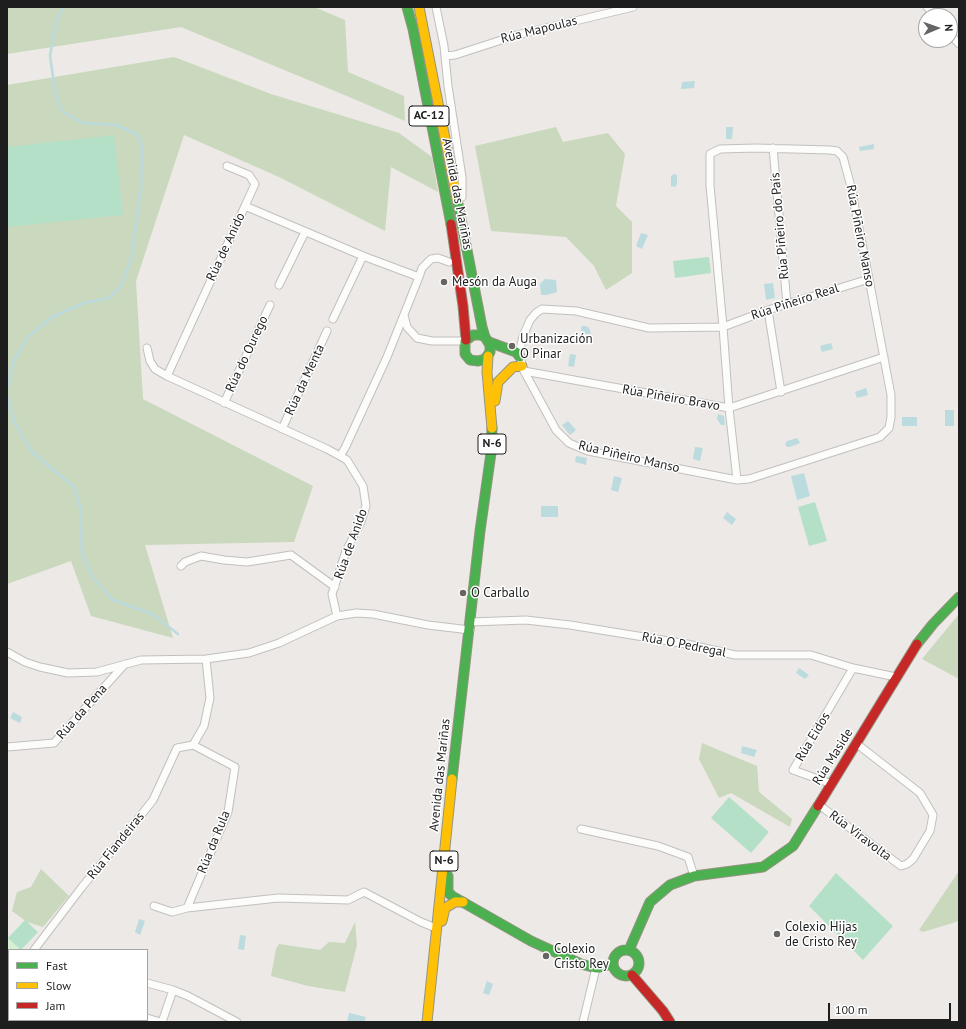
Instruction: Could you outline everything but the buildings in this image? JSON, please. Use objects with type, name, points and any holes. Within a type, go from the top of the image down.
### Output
[{"type":"main road","name":"Avenida das Mariñas","points":[[407,7],[454,243],[466,340]]},
{"type":"main road","name":"Avenida das Mariñas","points":[[419,7],[427,40],[482,327],[487,339]]},
{"type":"main road","points":[[466,340],[473,335],[481,335],[516,352],[520,365]]},
{"type":"main road","name":"AC-12","points":[[487,339],[490,349],[488,355]]},
{"type":"main road","name":"AC-12","points":[[466,340],[464,350],[465,354],[470,360]]},
{"type":"main road","points":[[470,360],[482,360],[488,355],[498,353],[520,365]]},
{"type":"main road","name":"Avenida das Mariñas","points":[[427,1022],[480,531],[491,454],[492,432],[488,386],[488,355]]},
{"type":"main road","name":"Avenida das Mariñas","points":[[470,360],[481,383],[485,408],[484,471],[480,531]]},
{"type":"main road","points":[[492,432],[495,396],[498,382],[506,373],[520,365]]},
{"type":"main road","name":"Rúa Maside","points":[[629,950],[650,902],[670,885],[694,876],[763,867],[793,846],[857,744],[915,646],[933,624],[959,597]]},
{"type":"main road","points":[[451,795],[454,823],[447,888],[448,892],[452,896],[531,941],[581,964],[596,968],[613,964]]},
{"type":"main road","points":[[429,999],[435,987],[445,908],[455,902],[463,902]]},
{"type":"main road","points":[[629,950],[635,953],[639,960],[638,968],[628,976],[620,974],[614,968],[613,964],[618,953],[629,950]]},
{"type":"main road","points":[[632,974],[663,1011],[670,1022]]},
{"type":"street","name":"Avenida das Mariñas","points":[[436,7],[445,56],[448,86],[462,177],[462,225]]},
{"type":"street","name":"Rúa Mapoulas","points":[[445,56],[455,55],[517,35],[633,7]]},
{"type":"street","name":"Rúa Piñeiro Manso","points":[[520,365],[556,430],[569,443],[588,451],[737,480],[749,479],[880,437],[889,428],[891,417],[891,395],[869,279],[843,157],[837,151],[773,148],[720,149],[710,154],[710,185],[722,327]]},
{"type":"street","name":"Rúa Piñeiro do País","points":[[773,148],[787,304]]},
{"type":"street","points":[[227,166],[249,175],[255,184],[245,206]]},
{"type":"street","name":"Rúa de Anido","points":[[337,616],[332,594],[346,551],[361,522],[366,506],[363,486],[347,460],[328,449],[167,376],[245,206],[363,256],[419,277]]},
{"type":"street","points":[[280,285],[305,232]]},
{"type":"street","points":[[454,243],[449,262],[457,294],[463,306]]},
{"type":"street","points":[[333,319],[363,256]]},
{"type":"street","points":[[340,456],[387,357],[422,268],[431,259],[438,258],[449,262]]},
{"type":"street","name":"Rúa Piñeiro Real","points":[[722,327],[768,310],[869,279]]},
{"type":"street","name":"Rúa do Ourego","points":[[224,403],[270,305]]},
{"type":"street","points":[[520,365],[520,348],[526,328],[530,320],[542,309],[576,311],[649,328],[722,327],[737,480]]},
{"type":"street","points":[[768,310],[781,392]]},
{"type":"street","points":[[404,315],[407,327],[417,338],[432,341],[466,340]]},
{"type":"street","name":"Rúa da Menta","points":[[282,429],[327,332]]},
{"type":"street","points":[[147,348],[150,361],[155,369],[167,376]]},
{"type":"street","name":"Rúa Piñeiro Bravo","points":[[520,365],[729,408],[884,357]]},
{"type":"street","points":[[181,566],[185,562],[201,556],[247,562],[291,555],[335,587]]},
{"type":"street","name":"Rúa O Pedregal","points":[[7,652],[32,664],[68,673],[97,672],[141,660],[206,659],[249,653],[279,643],[337,616],[356,613],[373,614],[428,625],[470,626],[526,620],[570,625],[688,644],[735,655],[811,655],[853,668],[896,677]]},
{"type":"street","points":[[193,745],[204,726],[210,698],[206,659]]},
{"type":"street","name":"Rúa da Pena","points":[[7,747],[54,743],[126,663]]},
{"type":"street","name":"Rúa Eidos","points":[[832,784],[793,770],[853,668]]},
{"type":"street","name":"Rúa Viravolta","points":[[819,805],[901,866],[907,864],[912,859],[930,831],[933,815],[920,793],[857,744]]},
{"type":"street","name":"Rúa da Rula","points":[[187,908],[228,812],[235,767],[193,745]]},
{"type":"street","name":"Rúa Fiandeiras","points":[[35,949],[82,887],[153,800],[177,748],[193,745]]},
{"type":"street","points":[[580,829],[658,846],[688,857],[694,876]]},
{"type":"street","points":[[154,906],[172,912],[187,908],[278,898],[348,900],[364,892],[421,922],[436,928]]},
{"type":"street","points":[[584,1022],[596,968]]},
{"type":"street","points":[[148,983],[173,990],[217,1010],[237,1022]]},
{"type":"street","points":[[148,1018],[161,1022],[173,990]]},
{"type":"green space","points":[[7,7],[314,7],[345,20],[348,72],[404,96],[405,121],[181,27],[7,54]]},
{"type":"green space","points":[[174,57],[271,94],[399,133],[432,157],[438,192],[391,167],[385,231],[279,177],[184,135],[136,281],[143,399],[313,486],[294,542],[145,545],[173,638],[91,616],[71,561],[7,584],[7,85]]},
{"type":"green space","points":[[556,127],[563,142],[608,133],[625,154],[616,206],[632,222],[632,273],[606,290],[594,266],[566,237],[491,231],[475,146]]},
{"type":"green space","points":[[114,135],[123,215],[7,227],[7,147]]},
{"type":"green space","points":[[709,257],[711,273],[675,278],[673,261]]},
{"type":"green space","points":[[815,502],[827,541],[809,546],[798,507]]},
{"type":"green space","points":[[959,614],[959,679],[922,659]]},
{"type":"green space","points":[[702,743],[757,766],[759,792],[792,819],[790,827],[731,793],[719,798],[699,759]]},
{"type":"green space","points":[[729,797],[769,832],[751,853],[711,818]]},
{"type":"green space","points":[[41,869],[69,896],[43,927],[27,922],[12,911],[17,892],[31,887]]},
{"type":"green space","points":[[959,871],[959,921],[923,932],[919,930]]},
{"type":"green space","points":[[836,873],[893,926],[863,960],[809,906]]},
{"type":"green space","points":[[25,920],[38,932],[22,949],[20,949],[8,938]]},
{"type":"green space","points":[[355,922],[357,945],[345,992],[308,986],[271,976],[276,949],[279,944],[320,950],[329,942],[345,943]]},
{"type":"green space","points":[[7,937],[21,949],[8,949],[7,951]]},
{"type":"water","points":[[695,81],[694,88],[681,89],[682,82]]},
{"type":"water","points":[[726,127],[733,127],[732,139],[726,139]]},
{"type":"water","points":[[874,144],[874,149],[860,151],[859,147]]},
{"type":"water","points":[[674,174],[677,175],[677,184],[675,187],[671,186],[671,176]]},
{"type":"water","points":[[641,233],[648,235],[642,249],[636,246]]},
{"type":"water","points":[[545,279],[556,280],[557,292],[541,295],[540,284]]},
{"type":"water","points":[[773,283],[775,298],[766,300],[764,284]]},
{"type":"water","points":[[582,326],[589,328],[591,333],[587,335],[583,333],[581,330]]},
{"type":"water","points":[[831,343],[833,349],[822,352],[820,346]]},
{"type":"water","points":[[570,354],[576,355],[574,367],[568,366]]},
{"type":"water","points":[[866,388],[868,395],[857,398],[855,392]]},
{"type":"water","points":[[945,410],[954,410],[954,426],[945,426]]},
{"type":"water","points":[[718,414],[724,416],[725,425],[721,425],[717,419]]},
{"type":"water","points":[[902,417],[917,417],[917,426],[902,426]]},
{"type":"water","points":[[568,421],[576,430],[570,435],[562,425]]},
{"type":"water","points":[[797,438],[800,443],[787,447],[785,444],[787,441]]},
{"type":"water","points":[[695,447],[703,448],[700,461],[693,459]]},
{"type":"water","points":[[576,456],[587,458],[586,465],[575,462]]},
{"type":"water","points":[[804,473],[810,496],[797,500],[791,476]]},
{"type":"water","points":[[614,476],[622,478],[618,492],[611,490]]},
{"type":"water","points":[[541,506],[558,506],[558,517],[541,517]]},
{"type":"water","points":[[727,512],[736,519],[732,525],[723,518]]},
{"type":"water","points":[[799,668],[809,675],[805,679],[796,673]]},
{"type":"water","points":[[13,712],[22,717],[20,723],[10,718]]},
{"type":"water","points":[[742,746],[757,750],[754,757],[741,753]]},
{"type":"water","points":[[139,919],[145,921],[140,935],[135,932]]},
{"type":"water","points":[[240,935],[246,936],[244,950],[238,949]]},
{"type":"water","points":[[487,981],[493,984],[489,995],[483,993]]},
{"type":"water","points":[[349,1013],[366,1017],[364,1022],[347,1022]]},
{"type":"waterway","points":[[7,390],[13,362],[29,336],[52,317],[84,303],[109,298],[121,286],[132,256],[141,186],[142,146],[137,134],[116,125],[83,123],[61,111],[55,90],[50,56],[56,21],[63,7]]},
{"type":"waterway","points":[[7,396],[14,422],[32,452],[75,488],[80,507],[82,553],[93,578],[113,600],[152,614],[178,634]]},
{"type":"traffic: fast","points":[[407,7],[413,29],[451,224]]},
{"type":"traffic: fast","points":[[457,199],[482,327],[485,337],[490,345],[490,352],[485,359],[478,361],[470,360],[465,354],[465,341],[473,335],[481,335],[485,337]]},
{"type":"traffic: fast","points":[[489,342],[516,352],[520,357]]},
{"type":"traffic: fast","points":[[452,779],[480,531],[491,453],[492,428]]},
{"type":"traffic: fast","points":[[917,644],[933,624],[959,597]]},
{"type":"traffic: fast","points":[[629,950],[650,902],[670,885],[694,876],[763,867],[793,846],[818,806]]},
{"type":"traffic: fast","points":[[448,876],[448,892],[452,896],[531,941],[581,964],[596,968],[613,964]]},
{"type":"traffic: fast","points":[[626,950],[635,954],[639,963],[635,972],[626,976],[617,972],[613,963],[617,954],[626,950]]},
{"type":"traffic: slow","points":[[419,7],[457,199]]},
{"type":"traffic: slow","points":[[488,356],[487,372],[492,428]]},
{"type":"traffic: slow","points":[[495,401],[498,382],[513,367],[522,366]]},
{"type":"traffic: slow","points":[[427,1022],[452,779]]},
{"type":"traffic: slow","points":[[442,921],[445,908],[455,902],[463,902]]},
{"type":"traffic: jam","points":[[451,224],[463,306],[466,340]]},
{"type":"traffic: jam","points":[[818,806],[917,644]]},
{"type":"traffic: jam","points":[[632,975],[663,1011],[670,1022]]},
{"type":"place","name":"Mesón da Auga","points":[[444,282]]},
{"type":"place","name":"Urbanización O Pinar","points":[[512,346]]},
{"type":"place","name":"O Carballo","points":[[463,593]]},
{"type":"place","name":"Colexio Hijas de Cristo Rey","points":[[777,934]]},
{"type":"place","name":"Colexio Cristo Rey","points":[[546,956]]}]
